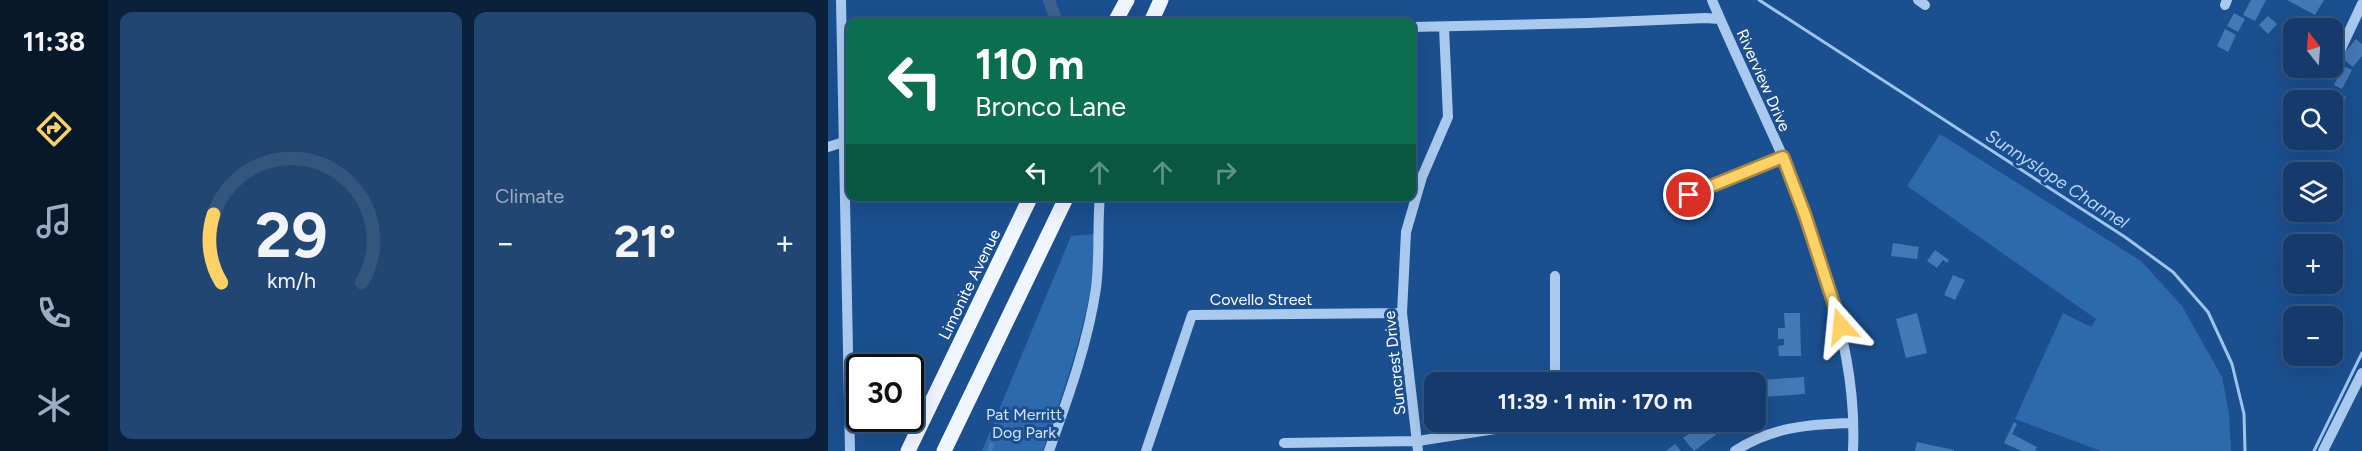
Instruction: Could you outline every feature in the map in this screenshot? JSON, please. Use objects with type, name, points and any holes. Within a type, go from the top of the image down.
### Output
[{"type":"main road","points":[[1117,18],[1127,0]]},
{"type":"main road","points":[[1153,18],[1161,0]]},
{"type":"main road","name":"Limonite Avenue","points":[[908,451],[1029,201]]},
{"type":"main road","points":[[944,451],[1065,201]]},
{"type":"street","name":"Riverview Drive","points":[[1712,0],[1783,157],[1805,215],[1841,326],[1848,361],[1853,451]]},
{"type":"street","points":[[2343,44],[2362,4]]},
{"type":"street","points":[[837,7],[844,142],[850,451]]},
{"type":"street","points":[[1416,27],[1720,19]]},
{"type":"street","name":"Suncrest Drive","points":[[1417,177],[1448,117],[1444,27]]},
{"type":"street","points":[[828,147],[844,142]]},
{"type":"street","points":[[1689,195],[1783,157]]},
{"type":"street","points":[[1049,451],[1065,405],[1093,301],[1098,261],[1100,201]]},
{"type":"street","name":"Suncrest Drive","points":[[1413,201],[1407,232],[1402,313],[1418,446]]},
{"type":"street","points":[[1555,276],[1555,372]]},
{"type":"street","name":"Covello Street","points":[[1146,451],[1192,315],[1402,313]]},
{"type":"street","points":[[2323,451],[2362,373]]},
{"type":"street","points":[[1735,451],[1762,436],[1783,428],[1852,423]]},
{"type":"street","points":[[1284,442],[1418,446],[1484,432]]},
{"type":"green space","points":[[1940,134],[2141,261],[2182,306],[2222,377],[2229,413],[2231,451],[2101,451],[2015,419],[2063,313],[2091,327],[2096,319],[1907,186]]},
{"type":"green space","name":"Pat Merritt Dog Park","points":[[1095,234],[1092,280],[1082,328],[1043,451],[982,451],[1071,236]]},
{"type":"building","points":[[2251,0],[2266,0],[2255,21],[2243,15]]},
{"type":"building","points":[[2287,0],[2324,0],[2315,15]]},
{"type":"building","points":[[2234,13],[2245,19],[2238,32],[2227,26]]},
{"type":"building","points":[[2268,16],[2277,24],[2268,34],[2259,25]]},
{"type":"building","points":[[2225,29],[2236,35],[2228,52],[2217,46]]},
{"type":"building","points":[[2356,39],[2362,44],[2362,56],[2353,67],[2343,59],[2343,55]]},
{"type":"building","points":[[2343,66],[2352,70],[2342,89],[2334,85],[2337,78],[2343,78]]},
{"type":"building","points":[[1893,243],[1919,247],[1917,259],[1891,256]]},
{"type":"building","points":[[1935,250],[1949,260],[1947,263],[1943,260],[1937,268],[1927,261]]},
{"type":"building","points":[[1953,275],[1965,280],[1955,300],[1944,295]]},
{"type":"building","points":[[1784,313],[1800,313],[1801,356],[1779,356],[1778,346],[1784,345],[1784,339],[1778,339],[1778,328],[1785,328]]},
{"type":"building","points":[[1917,313],[1927,353],[1906,358],[1896,319]]},
{"type":"building","points":[[1804,377],[1805,394],[1766,397],[1766,380]]},
{"type":"building","points":[[2014,422],[2017,424],[2012,434],[2037,447],[2035,451],[2021,451],[2004,443]]},
{"type":"building","points":[[1691,432],[1720,432],[1694,451],[1683,438]]},
{"type":"building","points":[[990,442],[995,444],[992,451],[987,450]]},
{"type":"building","points":[[1917,442],[1954,450],[1954,451],[1915,451]]},
{"type":"building","points":[[1675,444],[1681,451],[1666,451]]},
{"type":"waterway","points":[[1049,0],[1056,18]]},
{"type":"waterway","name":"Sunnyslope Channel","points":[[1759,0],[2125,237],[2173,272],[2208,312],[2232,364],[2244,414],[2245,451]]},
{"type":"waterway","points":[[2314,451],[2362,353]]},
{"type":"route","points":[[1689,195],[1768,161],[1783,157],[1805,215],[1841,326]]}]
